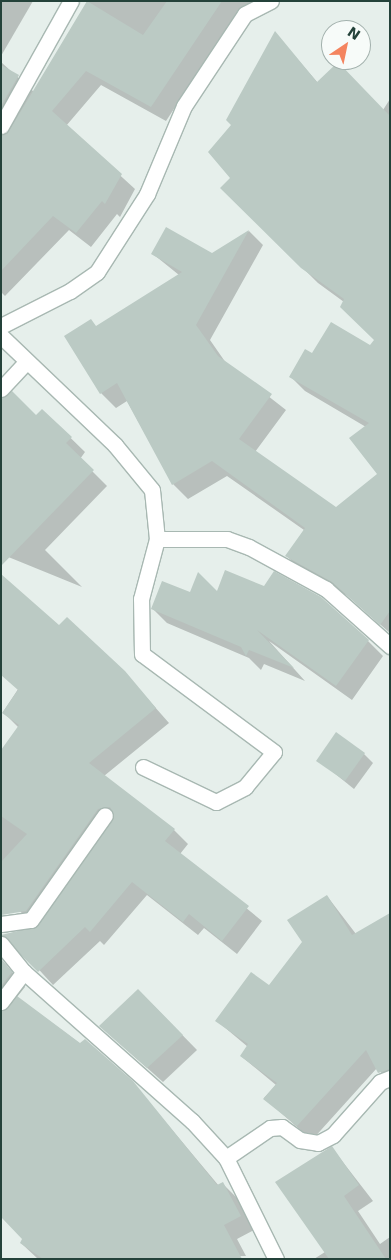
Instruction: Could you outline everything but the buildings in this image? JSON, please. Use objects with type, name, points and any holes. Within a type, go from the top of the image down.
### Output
[{"type":"street","points":[[1,126],[71,1]]},
{"type":"street","points":[[1,326],[70,291],[97,272],[147,194],[184,106],[245,14],[271,1]]},
{"type":"street","points":[[1,336],[26,362],[115,445],[152,490],[157,539],[141,599],[142,654],[274,752],[244,787],[216,802],[142,767]]},
{"type":"street","points":[[1,390],[26,362]]},
{"type":"street","points":[[157,539],[227,539],[249,547],[326,589],[390,646]]},
{"type":"street","points":[[1,924],[31,920],[105,815]]},
{"type":"street","points":[[1,944],[24,972],[192,1121],[226,1158],[276,1259]]},
{"type":"street","points":[[1,1002],[24,972]]},
{"type":"street","points":[[226,1158],[270,1128],[282,1128],[300,1140],[318,1143],[333,1135],[380,1082],[390,1078]]}]
